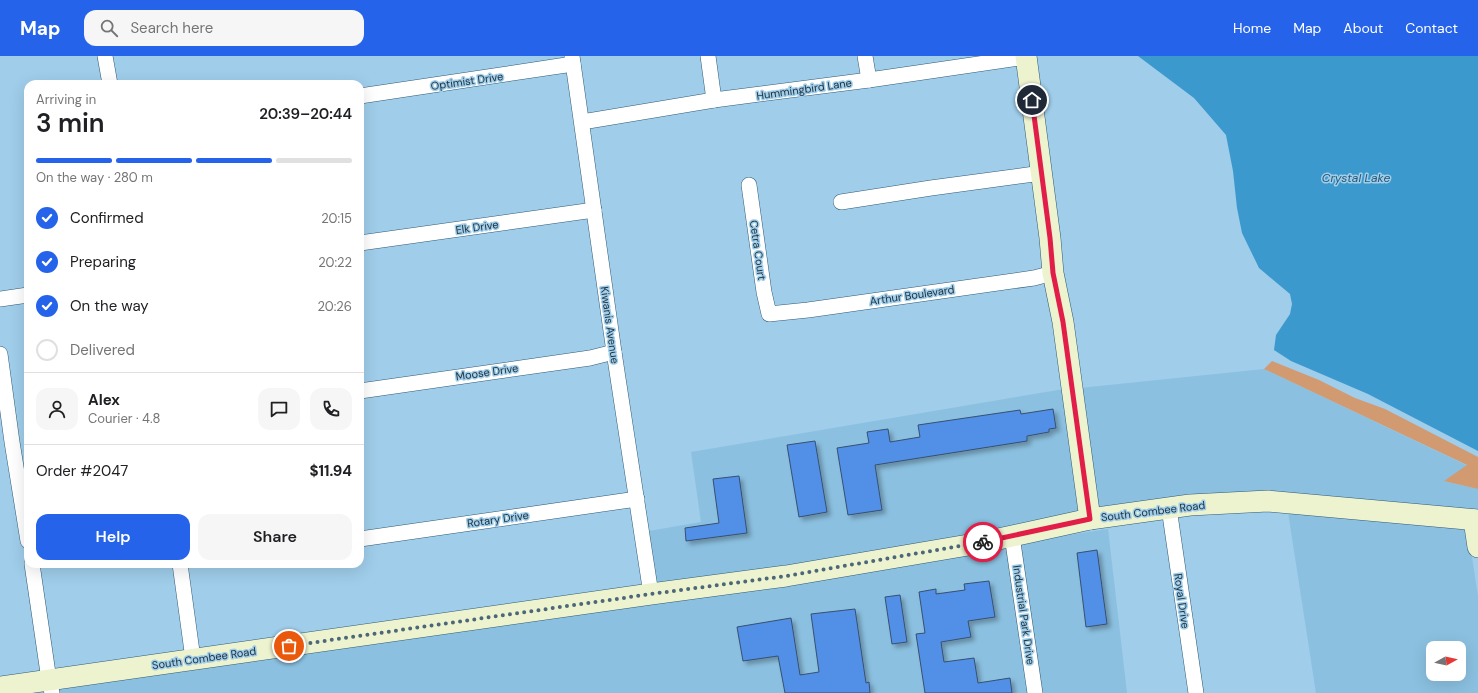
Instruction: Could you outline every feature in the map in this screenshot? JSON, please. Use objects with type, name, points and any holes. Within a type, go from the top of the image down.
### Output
[{"type":"main road","points":[[1026,56],[1042,173],[1053,273],[1063,322],[1090,519]]},
{"type":"main road","name":"South Combee Road","points":[[0,687],[50,687],[193,659],[786,576],[1012,536],[1090,519],[1169,508],[1268,501],[1476,520]]},
{"type":"main road","points":[[1476,520],[1478,547]]},
{"type":"street","points":[[105,56],[109,80]]},
{"type":"street","points":[[708,56],[714,100]]},
{"type":"street","points":[[866,56],[869,80]]},
{"type":"street","name":"Hummingbird Lane","points":[[582,122],[714,100],[869,80],[1026,56]]},
{"type":"street","name":"Optimist Drive","points":[[364,95],[572,60]]},
{"type":"street","name":"Kiwanis Avenue","points":[[572,60],[651,594]]},
{"type":"street","points":[[841,202],[1042,173]]},
{"type":"street","name":"Cetra Court","points":[[749,185],[764,292],[769,314]]},
{"type":"street","name":"Elk Drive","points":[[364,242],[594,210]]},
{"type":"street","name":"Arthur Boulevard","points":[[769,314],[808,310],[1019,280],[1053,273]]},
{"type":"street","points":[[0,299],[24,296]]},
{"type":"street","name":"Moose Drive","points":[[364,390],[590,358],[614,352]]},
{"type":"street","points":[[0,354],[24,516]]},
{"type":"street","name":"Rotary Drive","points":[[364,538],[637,499]]},
{"type":"street","name":"Royal Drive","points":[[1169,508],[1196,693]]},
{"type":"street","name":"Industrial Park Drive","points":[[1012,536],[1035,693]]},
{"type":"street","points":[[33,568],[50,687]]},
{"type":"street","points":[[183,568],[193,659]]},
{"type":"shaded area","points":[[1272,361],[1319,380],[1355,398],[1385,409],[1478,457],[1478,489],[1444,481],[1467,465],[1264,369]]},
{"type":"shaded area","points":[[1264,369],[1468,466],[1444,481],[1478,489],[1478,512],[1315,498],[1096,512],[1080,388]]},
{"type":"shaded area","points":[[1064,389],[1082,515],[979,536],[657,587],[649,531],[701,522],[691,452]]},
{"type":"shaded area","points":[[1288,512],[1467,525],[1478,596],[1478,693],[1316,693]]},
{"type":"shaded area","points":[[1108,529],[1127,693],[36,693]]},
{"type":"water","name":"Crystal Lake","points":[[1138,56],[1478,56],[1478,451],[1368,394],[1291,361],[1274,350],[1276,335],[1290,314],[1292,304],[1290,294],[1259,268],[1242,233],[1226,135],[1194,98]]},
{"type":"building","points":[[1053,409],[1056,428],[1049,429],[1049,432],[1027,436],[1027,441],[875,465],[882,510],[848,515],[837,448],[869,443],[867,432],[888,429],[890,442],[920,437],[918,425],[1020,410],[1021,414]]},
{"type":"building","points":[[815,441],[827,512],[799,517],[787,445]]},
{"type":"building","points":[[739,476],[747,533],[686,541],[685,528],[719,523],[713,479]]},
{"type":"building","points":[[1097,550],[1107,624],[1086,627],[1077,553]]},
{"type":"building","points":[[989,581],[995,617],[968,621],[971,637],[941,642],[944,662],[974,658],[978,683],[1010,678],[1012,693],[925,693],[916,634],[925,633],[919,592],[936,589],[936,594],[965,590],[964,584]]},
{"type":"building","points":[[900,595],[907,642],[892,644],[885,597]]},
{"type":"building","points":[[855,609],[866,683],[869,682],[870,693],[785,693],[778,656],[743,661],[737,627],[791,618],[800,675],[819,672],[811,614]]},
{"type":"way so far","points":[[289,646],[786,576],[983,542]]},
{"type":"route","points":[[983,542],[1090,519],[1063,322],[1053,273],[1050,238],[1032,100]]}]
